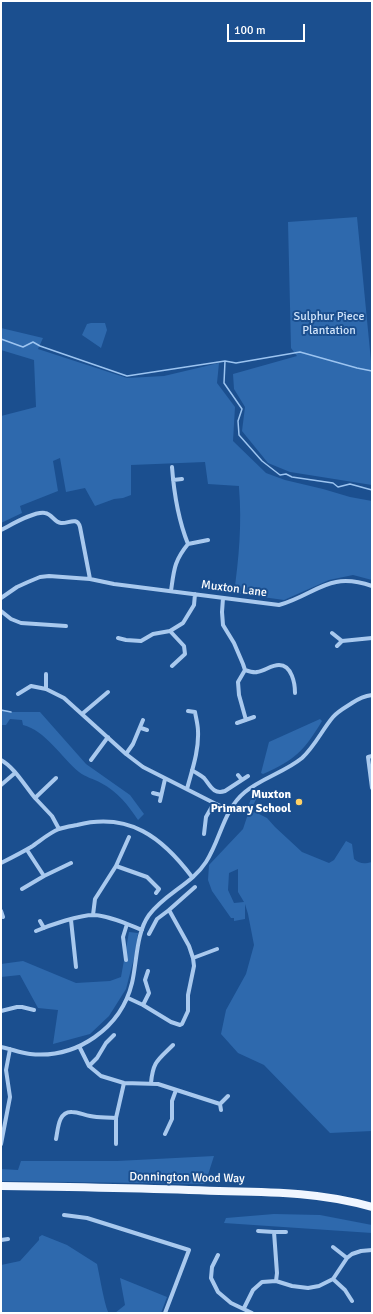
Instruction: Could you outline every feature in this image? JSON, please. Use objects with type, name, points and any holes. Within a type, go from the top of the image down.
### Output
[{"type":"main road","name":"Donnington Wood Way","points":[[1,1186],[299,1193],[334,1198],[372,1207]]},
{"type":"street","points":[[172,468],[177,508],[181,526],[188,544]]},
{"type":"street","points":[[173,480],[182,479]]},
{"type":"street","points":[[1,530],[44,512],[61,523],[71,520],[76,521],[80,527],[90,579]]},
{"type":"street","points":[[171,592],[174,570],[180,554],[188,544],[208,540]]},
{"type":"street","name":"Muxton Lane","points":[[1,598],[17,587],[40,578],[50,576],[90,579],[171,592],[279,604],[288,602],[333,582],[342,581],[362,583],[372,586]]},
{"type":"street","points":[[118,638],[141,641],[153,634],[170,631],[183,623],[194,605],[195,594]]},
{"type":"street","points":[[223,598],[223,625],[244,664],[245,670],[238,682],[239,695],[246,720]]},
{"type":"street","points":[[1,611],[11,619],[21,623],[66,626]]},
{"type":"street","points":[[170,631],[184,646],[185,654],[172,666]]},
{"type":"street","points":[[332,633],[342,641]]},
{"type":"street","points":[[337,646],[342,641],[372,638]]},
{"type":"street","points":[[245,670],[257,672],[280,665],[286,668],[292,675],[295,693]]},
{"type":"street","points":[[46,674],[46,689]]},
{"type":"street","points":[[18,694],[32,686],[46,689],[64,698],[126,754],[143,767],[229,810]]},
{"type":"street","points":[[82,714],[108,692]]},
{"type":"street","points":[[1,1047],[30,1054],[66,1051],[94,1038],[113,1022],[128,998],[133,982],[142,930],[148,916],[156,906],[192,877],[206,862],[229,810],[236,800],[246,791],[302,758],[312,747],[334,716],[356,701],[372,695]]},
{"type":"street","points":[[187,790],[198,739],[196,710],[188,711]]},
{"type":"street","points":[[238,723],[254,718]]},
{"type":"street","points":[[126,754],[134,744],[143,720]]},
{"type":"street","points":[[140,728],[147,730]]},
{"type":"street","points":[[91,760],[108,738]]},
{"type":"street","points":[[372,756],[368,757],[372,788]]},
{"type":"street","points":[[1,760],[5,762],[52,816],[59,829]]},
{"type":"street","points":[[192,770],[203,777],[210,788],[221,792],[248,776]]},
{"type":"street","points":[[1,785],[15,773]]},
{"type":"street","points":[[238,775],[242,780]]},
{"type":"street","points":[[35,798],[56,778]]},
{"type":"street","points":[[160,801],[165,779]]},
{"type":"street","points":[[154,793],[161,795]]},
{"type":"street","points":[[204,834],[206,817],[214,803]]},
{"type":"street","points":[[1,863],[27,850],[59,829],[87,822],[104,821],[120,823],[149,834],[163,844],[192,877]]},
{"type":"street","points":[[93,915],[95,899],[116,866],[130,837]]},
{"type":"street","points":[[27,850],[44,876]]},
{"type":"street","points":[[28,892],[24,888],[44,876],[71,863]]},
{"type":"street","points":[[116,866],[146,877],[159,889]]},
{"type":"street","points":[[156,893],[164,886]]},
{"type":"street","points":[[149,934],[157,919],[195,887]]},
{"type":"street","points":[[128,998],[171,1022],[180,1025],[182,1024],[188,1011],[188,995],[194,966],[189,946],[169,910]]},
{"type":"street","points":[[1,911],[3,917]]},
{"type":"street","points":[[36,931],[93,915],[105,917],[142,930]]},
{"type":"street","points":[[71,920],[76,967]]},
{"type":"street","points":[[40,921],[44,928]]},
{"type":"street","points":[[126,924],[123,938],[126,960]]},
{"type":"street","points":[[193,958],[217,949]]},
{"type":"street","points":[[212,952],[214,956]]},
{"type":"street","points":[[143,1005],[149,993],[145,980],[148,971]]},
{"type":"street","points":[[1,1011],[17,1007],[34,1010]]},
{"type":"street","points":[[89,1066],[97,1058],[106,1043],[114,1035]]},
{"type":"street","points":[[151,1083],[152,1073],[156,1062],[173,1045]]},
{"type":"street","points":[[79,1046],[89,1066],[101,1076],[124,1083],[151,1083],[220,1104]]},
{"type":"street","points":[[1,1144],[10,1097],[6,1070],[10,1049]]},
{"type":"street","points":[[116,1144],[116,1118],[124,1083]]},
{"type":"street","points":[[165,1134],[172,1119],[172,1101],[176,1090]]},
{"type":"street","points":[[220,1104],[228,1096]]},
{"type":"street","points":[[220,1104],[221,1110]]},
{"type":"street","points":[[56,1139],[61,1117],[68,1112],[92,1117],[116,1118]]},
{"type":"street","points":[[64,1215],[87,1218],[189,1250],[165,1313]]},
{"type":"street","points":[[258,1231],[286,1232]]},
{"type":"street","points":[[274,1232],[277,1266],[276,1281]]},
{"type":"street","points":[[1,1240],[8,1239]]},
{"type":"street","points":[[333,1247],[347,1258]]},
{"type":"street","points":[[244,1308],[253,1290],[262,1282],[276,1281],[292,1286],[308,1288],[319,1286],[333,1279],[347,1258],[356,1252],[372,1250]]},
{"type":"street","points":[[333,1255],[337,1251]]},
{"type":"street","points":[[218,1255],[212,1268],[211,1278],[218,1292],[231,1303],[252,1313]]},
{"type":"street","points":[[333,1279],[345,1290],[352,1301]]},
{"type":"green space","name":"Sulphur Piece Plantation","points":[[357,217],[371,361],[372,485],[290,472],[268,463],[242,431],[245,407],[234,389],[233,374],[297,356],[291,348],[288,222]]},
{"type":"green space","points":[[105,323],[107,330],[101,348],[82,335],[87,324]]},
{"type":"green space","points":[[1,328],[43,338],[38,349],[127,378],[164,376],[219,363],[217,383],[235,407],[233,441],[266,473],[285,480],[350,497],[372,501],[372,580],[353,575],[329,580],[284,600],[234,593],[240,540],[239,486],[208,484],[205,462],[131,465],[131,495],[95,506],[85,488],[66,492],[60,458],[53,461],[58,491],[20,506],[22,513],[1,523],[1,416],[36,407],[34,360],[1,350]]},
{"type":"green space","points":[[1,710],[11,712],[40,712],[86,764],[130,795],[144,814],[138,820],[118,795],[107,787],[79,772],[39,732],[23,725],[22,720],[10,719],[6,725],[1,725]]},
{"type":"green space","points":[[320,719],[322,721],[316,731],[298,754],[274,769],[263,774],[261,773],[269,742]]},
{"type":"green space","points":[[258,795],[251,810],[267,818],[302,852],[329,863],[334,860],[346,841],[352,844],[354,859],[362,863],[372,862],[372,1131],[330,1133],[264,1065],[238,1053],[221,1034],[226,1010],[246,974],[254,945],[245,904],[245,919],[234,921],[234,918],[231,918],[212,891],[208,880],[209,865],[243,829],[252,796]],"holes":[[[238,869],[238,892],[244,902],[234,903],[228,890],[229,873]]]},
{"type":"green space","points":[[129,932],[138,933],[134,958],[126,989],[109,1016],[90,1034],[53,1044],[58,1010],[38,1008],[20,975],[1,977],[1,964],[23,961],[76,983],[110,981],[121,977]]},
{"type":"green space","points":[[214,1156],[205,1184],[1,1181],[1,1169],[18,1170],[21,1161],[117,1161]]},
{"type":"green space","points":[[274,1214],[320,1215],[372,1225],[372,1233],[224,1223],[226,1218]]},
{"type":"green space","points":[[42,1235],[67,1245],[97,1264],[104,1298],[109,1313],[1,1313],[1,1265],[20,1261]]},
{"type":"green space","points":[[120,1278],[167,1297],[161,1313],[115,1313],[125,1305]]},
{"type":"waterway","points":[[1,339],[23,347],[33,342],[40,346],[127,376],[225,361],[224,383],[242,409],[238,421],[239,435],[262,461],[280,475],[286,474],[292,477],[333,483],[338,487],[350,484],[372,490]]},
{"type":"waterway","points":[[225,361],[236,363],[300,352],[372,371]]},
{"type":"waterway","points":[[1,710],[11,712]]},
{"type":"place","name":"Muxton Primary School","points":[[299,802]]}]
